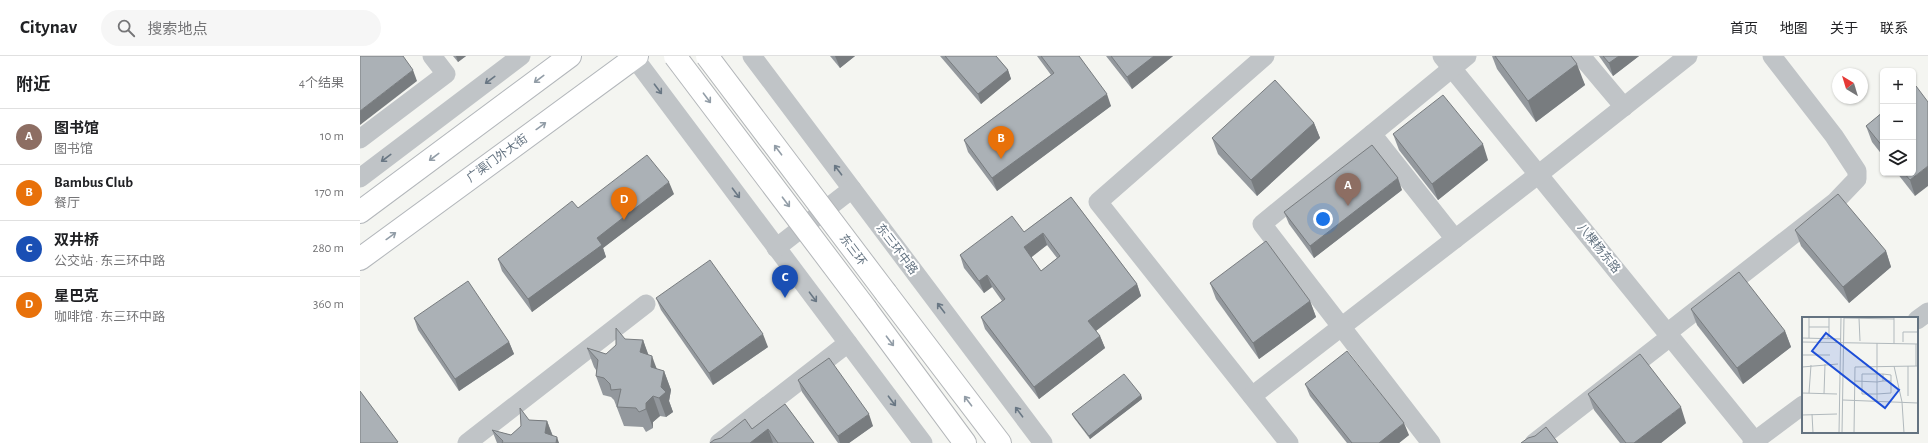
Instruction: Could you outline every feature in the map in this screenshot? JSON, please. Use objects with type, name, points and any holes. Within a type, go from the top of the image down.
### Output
[{"type":"main road","points":[[360,212],[570,56]]},
{"type":"main road","name":"东三环","points":[[675,56],[965,443]]},
{"type":"main road","name":"东三环","points":[[707,56],[1000,443]]},
{"type":"main road","name":"广渠门外大街","points":[[360,259],[635,57]]},
{"type":"main road","points":[[360,192],[399,184]]},
{"type":"street","points":[[360,138],[446,74],[432,56]]},
{"type":"street","points":[[360,178],[521,56]]},
{"type":"street","name":"东三环中路","points":[[752,56],[1043,443]]},
{"type":"street","points":[[1265,56],[1098,202],[1289,443]]},
{"type":"street","points":[[1431,443],[1262,224],[1372,134],[1446,62],[1467,56]]},
{"type":"street","points":[[1581,56],[1624,107]]},
{"type":"street","points":[[1252,396],[1539,174],[1688,56]]},
{"type":"street","points":[[1534,443],[1835,202],[1857,179],[1857,171],[1834,136],[1772,56]]},
{"type":"street","points":[[635,57],[776,248],[923,443]]},
{"type":"street","name":"八棵杨东路","points":[[1446,62],[1539,174],[1753,442]]},
{"type":"street","points":[[1372,134],[1455,239]]},
{"type":"street","points":[[776,248],[852,189]]},
{"type":"street","points":[[467,443],[646,304]]},
{"type":"street","points":[[1918,319],[1928,312]]},
{"type":"street","points":[[719,443],[848,343]]},
{"type":"street","points":[[1753,442],[1802,406]]},
{"type":"building","points":[[360,56],[403,56],[413,70],[360,111]]},
{"type":"building","points":[[945,56],[996,56],[1008,70],[978,94]]},
{"type":"building","points":[[1041,56],[1079,56],[1107,94],[992,178],[964,140],[1054,73]]},
{"type":"building","points":[[1111,56],[1154,56],[1127,77]]},
{"type":"building","points":[[1495,56],[1571,56],[1577,64],[1528,101]]},
{"type":"building","points":[[1603,56],[1619,56],[1609,63]]},
{"type":"building","points":[[1275,80],[1314,123],[1251,180],[1212,138]]},
{"type":"building","points":[[1916,86],[1928,102],[1928,166],[1916,175]]},
{"type":"building","points":[[1443,95],[1483,144],[1432,184],[1393,134]]},
{"type":"building","points":[[1880,114],[1880,143],[1866,126]]},
{"type":"building","points":[[1372,145],[1398,178],[1310,246],[1284,212]]},
{"type":"building","points":[[647,155],[669,182],[597,238],[602,245],[528,299],[498,259],[572,201],[578,208]]},
{"type":"building","points":[[1907,176],[1915,176],[1910,180]]},
{"type":"building","points":[[1838,194],[1886,251],[1843,287],[1795,230]]},
{"type":"building","points":[[1071,197],[1137,284],[1088,321],[1100,336],[1034,387],[981,317],[1005,299],[987,275],[979,281],[960,255],[1012,216],[1024,232]],"holes":[[[1043,233],[1060,256],[1041,271],[1024,247]]]},
{"type":"building","points":[[1266,241],[1310,301],[1253,343],[1210,283]]},
{"type":"building","points":[[710,260],[763,334],[709,373],[656,298]]},
{"type":"building","points":[[1739,272],[1785,331],[1737,368],[1691,309]]},
{"type":"building","points":[[468,281],[509,342],[455,379],[414,318]]},
{"type":"building","points":[[616,328],[625,339],[643,340],[640,352],[652,356],[651,367],[664,371],[661,387],[666,392],[659,398],[653,396],[646,403],[646,409],[639,412],[636,408],[617,407],[621,389],[611,390],[610,384],[604,378],[596,376],[598,360],[587,348],[606,354],[616,345]]},
{"type":"building","points":[[1347,351],[1404,423],[1379,443],[1352,443],[1305,384]]},
{"type":"building","points":[[1640,354],[1681,407],[1634,443],[1626,443],[1588,394]]},
{"type":"building","points":[[829,358],[869,414],[838,436],[798,380]]},
{"type":"building","points":[[1124,374],[1141,395],[1089,436],[1072,414]]},
{"type":"building","points":[[360,391],[398,442],[360,443]]},
{"type":"building","points":[[785,404],[814,443],[778,443],[768,429],[750,443],[710,443],[721,438],[745,419],[752,429]]},
{"type":"building","points":[[520,408],[529,420],[547,421],[545,433],[557,437],[556,443],[502,443],[503,441],[492,430],[511,435],[521,426]]},
{"type":"building","points":[[1546,427],[1558,443],[1521,443],[1528,438],[1535,436]]},
{"type":"place","name":"Bambus Club","points":[[1001,159]]},
{"type":"place","name":"图书馆","points":[[1348,206]]},
{"type":"place","name":"星巴克","points":[[624,220]]},
{"type":"place","name":"双井桥","points":[[785,298]]}]
